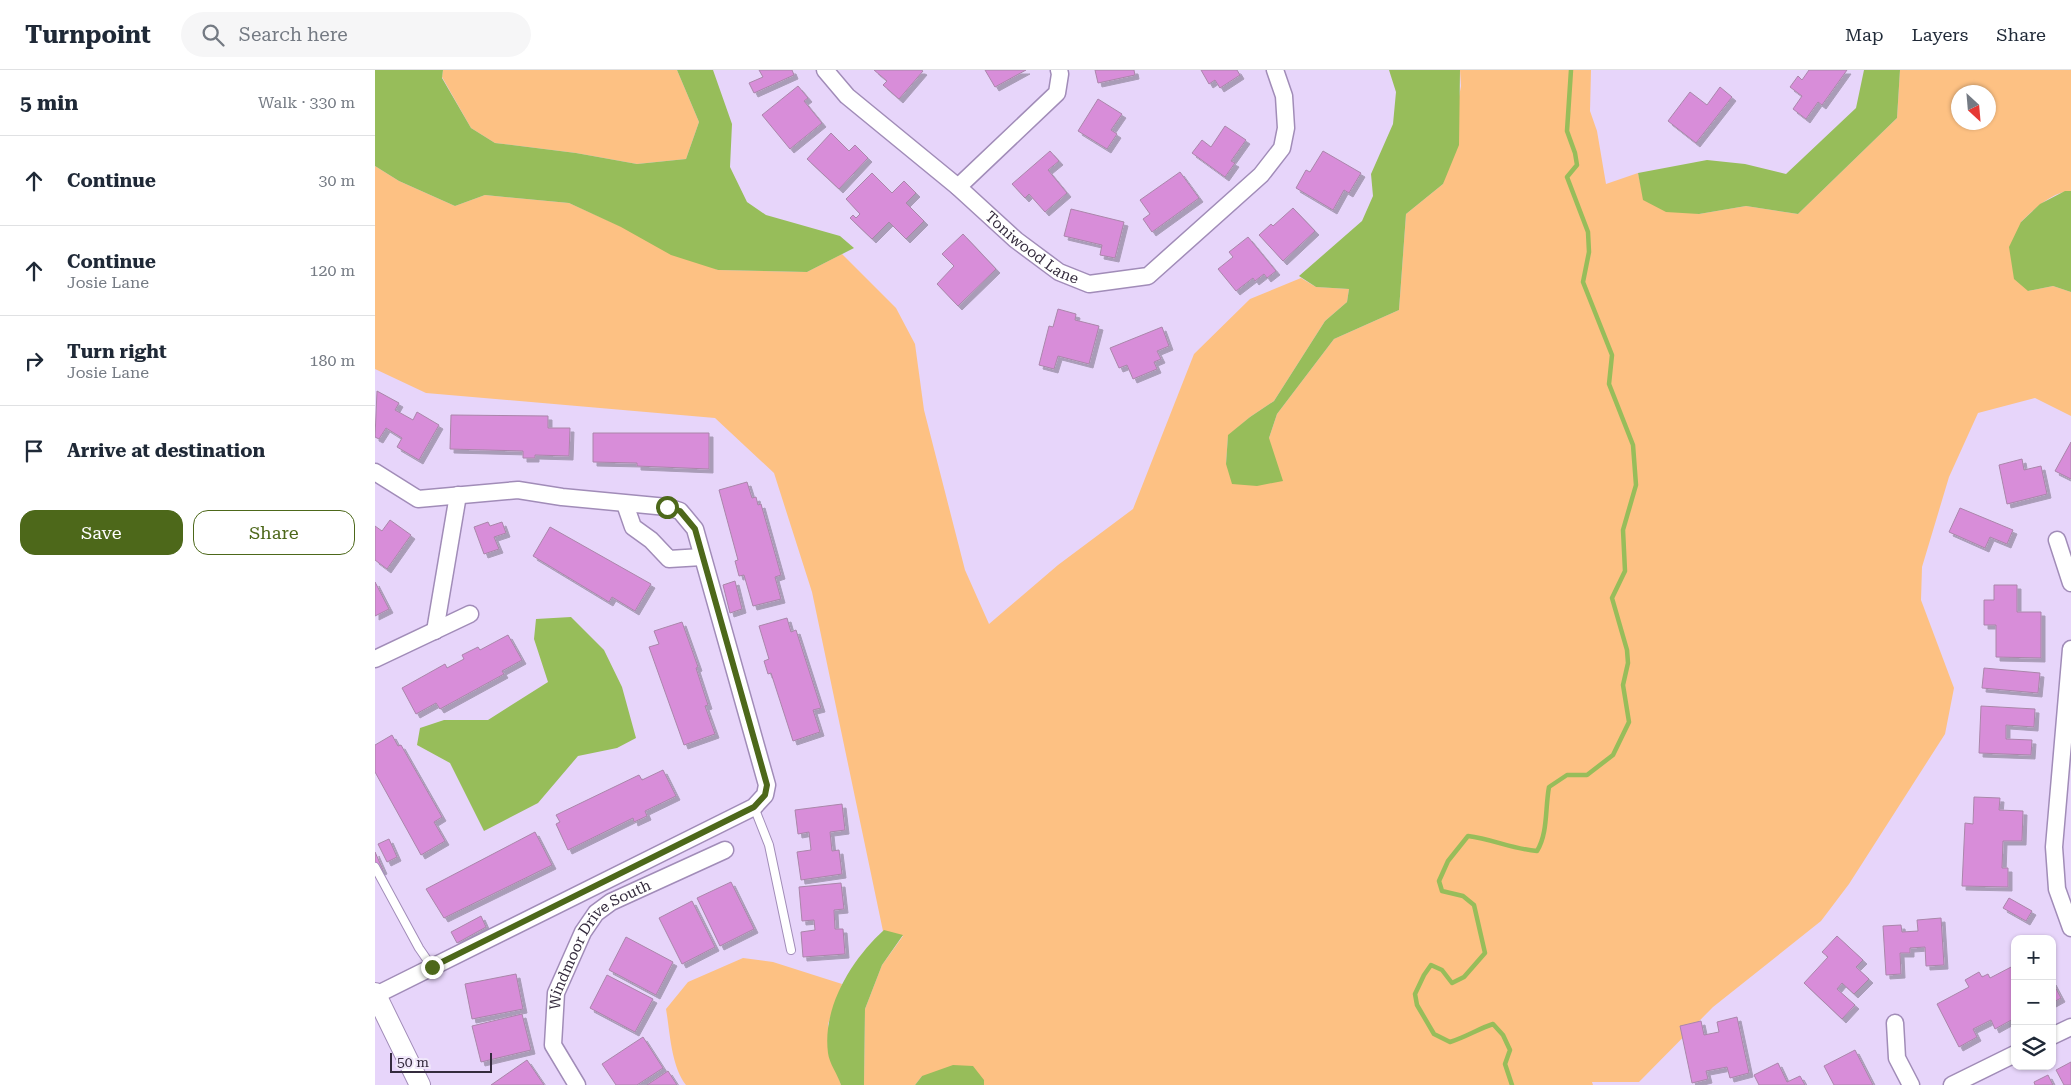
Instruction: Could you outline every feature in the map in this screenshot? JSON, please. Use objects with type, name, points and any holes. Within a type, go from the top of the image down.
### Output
[{"type":"street","name":"Toniwood Lane","points":[[825,70],[834,84],[847,96],[958,186],[1016,240],[1059,272],[1089,284],[1148,276],[1261,175],[1282,148],[1286,128],[1284,96],[1275,70]]},
{"type":"street","points":[[958,186],[1057,93],[1059,70]]},
{"type":"street","points":[[375,472],[418,499],[518,490],[562,497],[667,507],[680,511],[695,529],[767,785],[765,795],[754,807],[375,994],[420,1085]]},
{"type":"street","points":[[435,631],[458,495]]},
{"type":"street","points":[[625,504],[633,527],[651,540],[669,559],[702,558]]},
{"type":"street","points":[[2057,540],[2071,584]]},
{"type":"street","points":[[375,659],[470,614]]},
{"type":"street","points":[[2071,649],[2054,847],[2057,889],[2071,928]]},
{"type":"street","name":"Windmoor Drive South","points":[[577,1085],[553,1045],[556,993],[583,932],[596,913],[611,902],[725,850]]},
{"type":"street","points":[[1895,1023],[1897,1058],[1911,1085]]},
{"type":"street","points":[[2056,1034],[2071,1027]]},
{"type":"street","points":[[1952,1085],[2011,1056]]},
{"type":"lane","points":[[754,807],[769,845],[791,950]]},
{"type":"lane","points":[[375,867],[419,948],[432,967]]},
{"type":"shaded area","points":[[375,70],[443,70],[442,78],[471,128],[495,143],[576,153],[637,164],[686,159],[699,122],[677,70],[713,70],[732,124],[730,167],[747,202],[766,215],[840,236],[854,248],[807,272],[718,270],[671,255],[621,227],[569,203],[485,195],[455,206],[399,181],[375,166]]},
{"type":"shaded area","points":[[443,70],[677,70],[699,122],[686,159],[637,164],[576,153],[495,143],[471,128],[442,77]]},
{"type":"shaded area","points":[[1389,70],[1460,70],[1459,145],[1443,184],[1406,214],[1399,310],[1334,339],[1277,414],[1269,438],[1283,481],[1257,486],[1232,484],[1226,464],[1228,435],[1274,401],[1325,321],[1347,302],[1349,289],[1316,287],[1299,276],[1362,221],[1373,196],[1371,174],[1393,124],[1396,92]]},
{"type":"shaded area","points":[[1460,70],[1591,70],[1590,111],[1597,131],[1606,184],[1638,173],[1644,200],[1699,214],[1746,206],[1798,214],[1897,118],[1900,70],[2071,70],[2071,191],[2057,194],[2050,198],[2021,222],[2028,291],[2053,286],[2071,292],[2071,416],[2035,398],[1978,413],[1949,477],[1922,567],[1921,600],[1954,688],[1945,734],[1849,884],[1821,921],[1713,1007],[1639,1082],[1592,1082],[1593,1085],[984,1085],[984,1080],[922,1076],[915,1085],[864,1085],[865,1009],[882,965],[903,936],[883,931],[812,592],[774,473],[715,418],[426,393],[375,369],[375,166],[399,181],[455,206],[485,195],[569,203],[718,270],[807,272],[842,254],[896,308],[915,344],[924,410],[965,570],[989,624],[1058,565],[1133,509],[1194,354],[1250,299],[1301,278],[1316,287],[1349,289],[1347,302],[1325,321],[1274,401],[1250,417],[1228,436],[1226,464],[1269,438],[1277,414],[1334,339],[1399,310],[1406,214],[1443,184],[1461,86]]},
{"type":"shaded area","points":[[1864,70],[1900,70],[1897,118],[1798,214],[1746,206],[1699,214],[1666,212],[1643,200],[1638,173],[1707,160],[1745,164],[1786,174],[1856,108]]},
{"type":"shaded area","points":[[2065,191],[2071,191],[2071,292],[2053,286],[2028,291],[2014,279],[2009,247],[2021,222],[2040,204]]},
{"type":"shaded area","points":[[571,617],[604,650],[622,687],[636,738],[617,748],[578,756],[538,803],[484,831],[450,763],[417,745],[420,728],[444,720],[488,720],[548,682],[534,639],[536,619]]},
{"type":"shaded area","points":[[884,930],[903,935],[882,965],[865,1009],[864,1085],[841,1085],[828,1053],[827,1036],[830,1018],[842,985],[851,970],[861,955]]},
{"type":"shaded area","points":[[743,958],[773,962],[842,984],[828,1024],[836,1070],[841,1085],[686,1085],[674,1059],[666,1009],[688,982]]},
{"type":"shaded area","points":[[953,1065],[973,1066],[984,1080],[984,1085],[915,1085],[922,1076]]},
{"type":"building","points":[[759,70],[792,70],[794,75],[754,93],[749,83],[763,77]]},
{"type":"building","points":[[874,70],[923,71],[899,99],[883,85],[887,81]]},
{"type":"building","points":[[985,70],[1026,70],[995,87]]},
{"type":"building","points":[[1095,70],[1134,70],[1135,75],[1098,83]]},
{"type":"building","points":[[1201,70],[1237,70],[1240,75],[1220,88],[1215,80],[1209,84]]},
{"type":"building","points":[[1809,70],[1847,70],[1822,105],[1818,102],[1806,119],[1793,109],[1802,96],[1790,87],[1798,76],[1802,80]]},
{"type":"building","points":[[798,86],[808,98],[804,101],[822,123],[790,149],[762,115]]},
{"type":"building","points":[[1720,87],[1732,97],[1696,143],[1668,121],[1690,92],[1707,105]]},
{"type":"building","points":[[1098,99],[1122,114],[1111,130],[1117,134],[1107,149],[1078,131]]},
{"type":"building","points":[[1225,126],[1246,140],[1231,161],[1235,163],[1225,177],[1192,153],[1202,140],[1211,147]]},
{"type":"building","points":[[831,133],[849,151],[855,145],[868,158],[839,189],[807,159]]},
{"type":"building","points":[[1050,151],[1059,161],[1048,170],[1067,193],[1045,212],[1029,194],[1025,198],[1012,184]]},
{"type":"building","points":[[1323,151],[1361,173],[1349,193],[1344,190],[1333,210],[1296,188],[1306,170],[1310,172]]},
{"type":"building","points":[[1180,172],[1199,198],[1152,232],[1143,219],[1150,214],[1140,200]]},
{"type":"building","points":[[872,173],[892,193],[904,181],[916,193],[906,203],[924,221],[906,239],[889,222],[872,239],[850,218],[853,215],[856,218],[860,214],[846,199]]},
{"type":"building","points":[[1293,208],[1315,231],[1283,261],[1259,235],[1271,224],[1273,226]]},
{"type":"building","points":[[1071,209],[1124,222],[1115,258],[1100,255],[1102,245],[1064,236]]},
{"type":"building","points":[[963,234],[996,269],[958,306],[937,284],[954,266],[942,254]]},
{"type":"building","points":[[1248,237],[1276,271],[1267,278],[1264,274],[1255,281],[1253,278],[1236,291],[1218,269],[1233,257],[1229,252]]},
{"type":"building","points":[[1058,309],[1076,314],[1075,320],[1099,326],[1089,364],[1058,356],[1054,369],[1039,365],[1049,326],[1053,327]]},
{"type":"building","points":[[1162,327],[1169,346],[1157,351],[1161,359],[1154,362],[1157,369],[1133,379],[1127,365],[1119,368],[1110,348]]},
{"type":"building","points":[[377,391],[399,403],[395,410],[413,420],[417,412],[439,425],[419,460],[397,447],[402,438],[386,428],[379,439],[375,437]]},
{"type":"building","points":[[451,415],[548,416],[548,428],[570,428],[569,456],[535,455],[535,458],[523,458],[523,451],[450,449]]},
{"type":"building","points":[[593,433],[709,433],[709,469],[637,466],[637,463],[593,462]]},
{"type":"building","points":[[2071,442],[2071,479],[2055,471]]},
{"type":"building","points":[[2022,459],[2024,470],[2041,466],[2047,494],[2007,504],[1999,465]]},
{"type":"building","points":[[747,482],[752,498],[756,497],[758,505],[761,504],[781,575],[775,577],[781,599],[753,606],[744,575],[739,576],[735,561],[738,560],[719,490]]},
{"type":"building","points":[[1960,508],[2013,530],[2007,544],[1990,537],[1985,548],[1949,532]]},
{"type":"building","points":[[390,520],[411,535],[387,569],[375,560],[375,526],[382,531]]},
{"type":"building","points":[[488,522],[490,526],[502,522],[506,533],[494,537],[499,549],[484,554],[474,527]]},
{"type":"building","points":[[550,527],[651,584],[635,611],[612,597],[609,602],[533,556]]},
{"type":"building","points":[[735,581],[742,609],[730,613],[723,585]]},
{"type":"building","points":[[375,582],[389,609],[375,616]]},
{"type":"building","points":[[1994,585],[2017,585],[2017,612],[2041,612],[2041,658],[1996,657],[1996,625],[1984,625],[1984,600],[1994,600]]},
{"type":"building","points":[[787,618],[791,632],[796,630],[821,708],[813,710],[820,732],[793,741],[771,673],[768,674],[764,661],[769,659],[759,626]]},
{"type":"building","points":[[682,622],[698,667],[696,668],[708,705],[705,706],[715,734],[684,745],[649,647],[659,644],[654,631]]},
{"type":"building","points":[[508,635],[522,660],[502,671],[504,674],[440,709],[436,703],[416,714],[402,688],[445,664],[447,668],[464,659],[462,655],[478,647],[480,650]]},
{"type":"building","points":[[1984,668],[2040,673],[2038,693],[1982,688]]},
{"type":"building","points":[[1981,706],[2035,709],[2034,727],[2006,725],[2006,739],[2032,740],[2031,755],[1979,753]]},
{"type":"building","points":[[392,735],[398,746],[401,745],[442,817],[434,822],[445,841],[421,855],[375,772],[375,745]]},
{"type":"building","points":[[663,770],[676,796],[645,811],[647,816],[634,822],[633,818],[568,850],[556,824],[560,822],[556,815],[639,775],[642,780]]},
{"type":"building","points":[[1974,797],[2000,798],[1999,810],[2023,811],[2022,841],[2003,841],[2002,868],[2008,868],[2008,887],[1962,886],[1965,823],[1973,824]]},
{"type":"building","points":[[842,804],[845,830],[830,832],[832,851],[839,850],[842,874],[801,880],[797,852],[811,850],[809,832],[798,834],[795,810]]},
{"type":"building","points":[[535,832],[552,865],[444,918],[426,889]]},
{"type":"building","points":[[389,839],[397,857],[387,862],[378,844]]},
{"type":"building","points":[[375,852],[383,870],[375,874]]},
{"type":"building","points":[[731,882],[754,929],[720,946],[697,898]]},
{"type":"building","points":[[841,883],[844,909],[834,910],[835,929],[843,929],[845,954],[803,957],[801,932],[815,930],[814,920],[802,921],[799,887]]},
{"type":"building","points":[[2009,898],[2032,911],[2026,921],[2003,908]]},
{"type":"building","points":[[692,901],[715,947],[682,964],[659,918]]},
{"type":"building","points":[[481,916],[486,927],[457,943],[451,932]]},
{"type":"building","points":[[1941,918],[1944,965],[1926,966],[1925,947],[1910,948],[1910,953],[1900,953],[1901,974],[1886,975],[1883,926],[1901,925],[1902,932],[1918,931],[1917,920]]},
{"type":"building","points":[[1837,936],[1863,960],[1856,967],[1869,979],[1854,994],[1842,983],[1837,989],[1855,1005],[1842,1019],[1804,983],[1828,957],[1822,952]]},
{"type":"building","points":[[626,937],[673,962],[656,995],[609,970]]},
{"type":"building","points":[[2011,967],[2011,1020],[1995,1029],[1991,1020],[1973,1029],[1977,1037],[1959,1047],[1937,1004],[1969,987],[1965,980],[1979,972],[1982,977],[1988,974],[1990,978]]},
{"type":"building","points":[[516,974],[523,1009],[472,1019],[465,984]]},
{"type":"building","points":[[607,975],[653,999],[635,1032],[590,1008]]},
{"type":"building","points":[[2056,989],[2061,998],[2056,1001]]},
{"type":"building","points":[[522,1014],[531,1050],[481,1062],[472,1026]]},
{"type":"building","points":[[1737,1017],[1749,1073],[1730,1078],[1727,1067],[1706,1071],[1708,1079],[1692,1083],[1680,1026],[1701,1021],[1704,1035],[1719,1032],[1717,1022]]},
{"type":"building","points":[[643,1037],[663,1068],[637,1085],[616,1085],[602,1064]]},
{"type":"building","points":[[1855,1050],[1873,1085],[1834,1085],[1824,1066]]},
{"type":"building","points":[[527,1060],[544,1085],[491,1085]]},
{"type":"building","points":[[2071,1062],[2071,1085],[2064,1085],[2056,1070]]},
{"type":"building","points":[[1778,1063],[1787,1082],[1800,1076],[1805,1085],[1759,1085],[1754,1075]]},
{"type":"building","points":[[668,1071],[677,1085],[647,1085]]},
{"type":"building","points":[[2048,1075],[2053,1085],[2035,1085],[2034,1082]]},
{"type":"waterway","points":[[1512,1085],[1505,1064],[1510,1050],[1503,1035],[1493,1024],[1450,1042],[1434,1034],[1417,1005],[1415,994],[1431,965],[1442,970],[1452,983],[1464,977],[1485,953],[1474,905],[1463,896],[1442,891],[1439,881],[1448,861],[1468,836],[1537,851],[1545,829],[1549,787],[1567,775],[1587,775],[1613,755],[1629,722],[1623,685],[1628,663],[1627,650],[1612,598],[1625,571],[1623,530],[1636,485],[1633,445],[1609,384],[1612,355],[1583,282],[1589,252],[1588,232],[1567,177],[1577,165],[1567,131],[1571,70]]},
{"type":"route","points":[[432,967],[754,807],[765,795],[767,785],[754,734],[695,529],[680,511],[667,507]]}]
